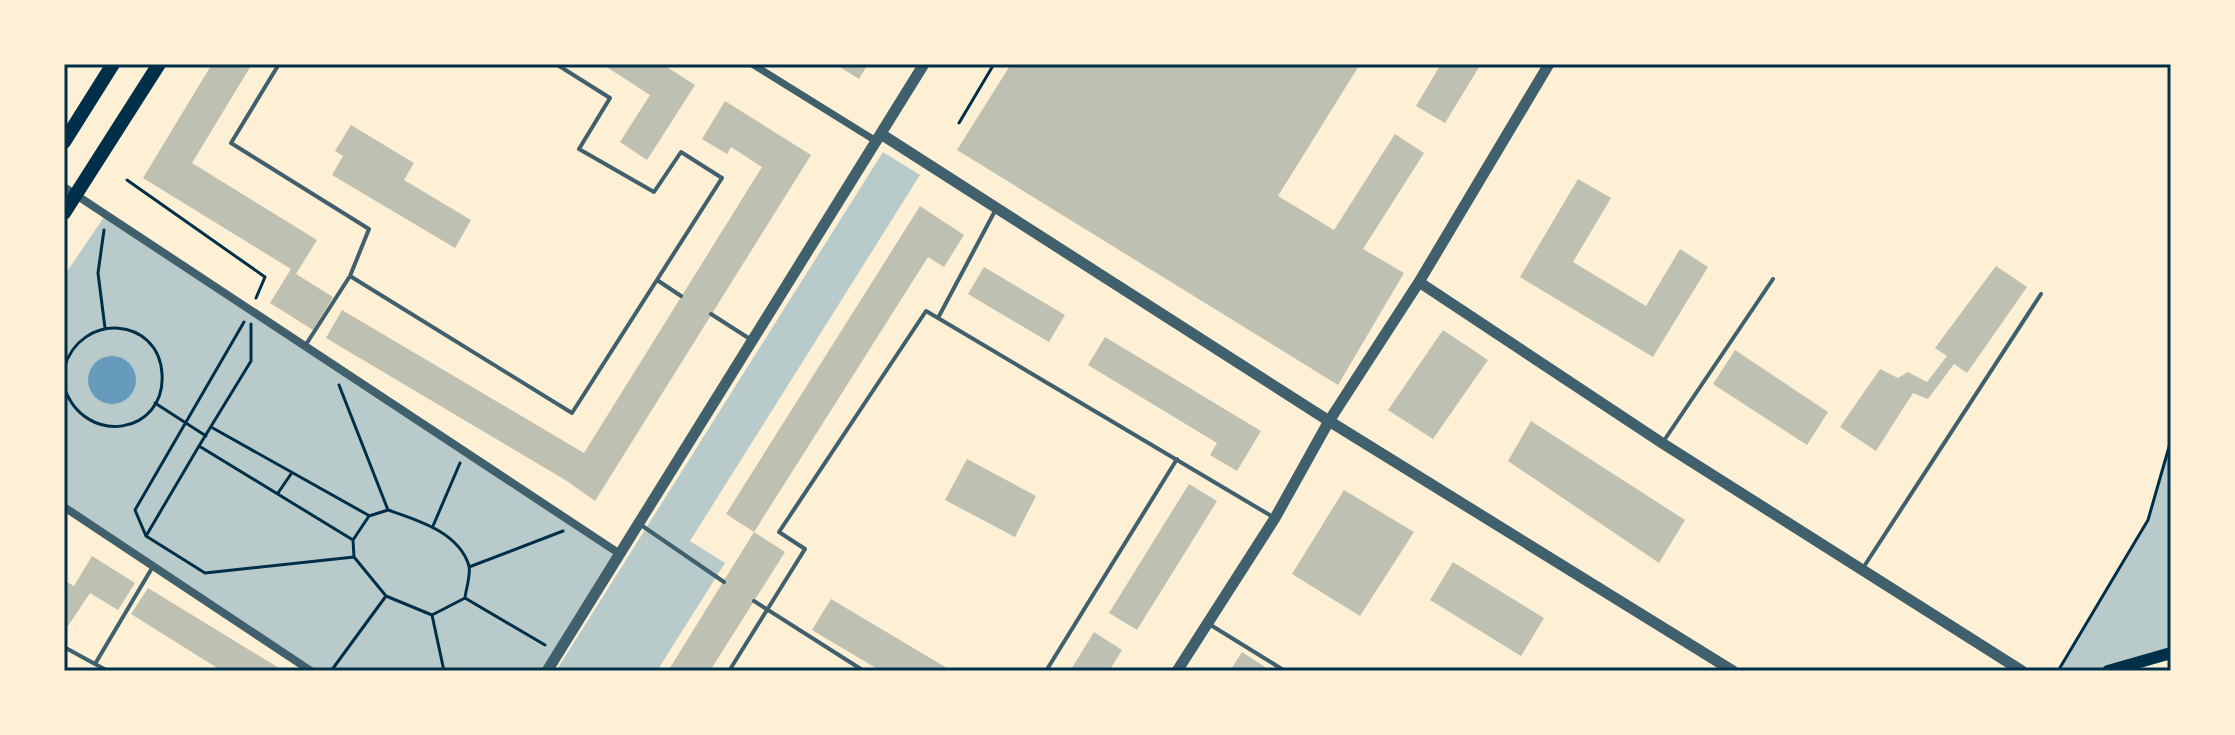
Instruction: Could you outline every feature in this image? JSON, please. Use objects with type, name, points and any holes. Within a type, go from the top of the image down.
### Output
[{"type":"main road","points":[[64,142],[113,64]]},
{"type":"main road","points":[[64,213],[70,190],[159,64]]},
{"type":"main road","points":[[2108,671],[2171,653]]},
{"type":"street","points":[[752,64],[997,207],[1329,421],[1733,671]]},
{"type":"street","points":[[547,671],[924,64]]},
{"type":"street","points":[[1177,671],[1275,518],[1329,421],[1419,282],[1549,64]]},
{"type":"street","points":[[70,190],[620,554]]},
{"type":"street","points":[[1419,282],[1662,443],[2022,671]]},
{"type":"street","points":[[64,507],[311,671]]},
{"type":"lane","points":[[350,276],[572,413],[722,178],[681,152],[654,192],[579,149],[610,98],[556,64]]},
{"type":"lane","points":[[276,65],[231,143],[369,229],[350,276],[305,346]]},
{"type":"lane","points":[[938,318],[997,207]]},
{"type":"lane","points":[[1662,443],[1773,279]]},
{"type":"lane","points":[[657,280],[681,296]]},
{"type":"lane","points":[[1862,570],[2041,294]]},
{"type":"lane","points":[[729,671],[805,549],[779,532],[926,311],[1275,518]]},
{"type":"lane","points":[[711,314],[752,340]]},
{"type":"lane","points":[[1046,671],[1177,459]]},
{"type":"lane","points":[[639,524],[724,582]]},
{"type":"lane","points":[[95,664],[153,566]]},
{"type":"lane","points":[[754,601],[864,671]]},
{"type":"lane","points":[[1207,623],[1285,671]]},
{"type":"lane","points":[[64,647],[108,671]]},
{"type":"path","points":[[959,123],[994,64]]},
{"type":"path","points":[[105,328],[98,273],[106,214]]},
{"type":"path","points":[[251,310],[135,510],[146,536],[205,573],[354,557]]},
{"type":"path","points":[[64,368],[66,354],[83,338],[105,328],[121,328],[136,333],[149,343],[158,357],[162,372],[161,388],[155,403],[136,421],[121,426],[91,422],[78,413],[65,390]]},
{"type":"path","points":[[331,362],[388,510]]},
{"type":"path","points":[[155,403],[206,436]]},
{"type":"path","points":[[211,427],[369,516]]},
{"type":"path","points":[[2058,671],[2148,520],[2171,440]]},
{"type":"path","points":[[146,536],[199,446],[353,540]]},
{"type":"path","points":[[433,526],[465,451]]},
{"type":"path","points":[[278,493],[291,474]]},
{"type":"path","points":[[388,510],[433,526],[457,547],[469,567],[465,598],[432,615],[386,596],[354,557],[353,540],[369,516],[388,510]]},
{"type":"path","points":[[469,567],[578,526]]},
{"type":"path","points":[[331,671],[386,596]]},
{"type":"path","points":[[465,598],[559,653]]},
{"type":"path","points":[[432,615],[444,671]]},
{"type":"shaded area","points":[[883,152],[920,175],[690,541],[725,563],[657,671],[556,671]]},
{"type":"shaded area","points":[[106,214],[620,554],[547,671],[310,671],[64,507],[64,276]]},
{"type":"shaded area","points":[[2171,440],[2171,653],[2108,671],[2058,671],[2148,520]]},
{"type":"water","points":[[112,356],[129,363],[136,380],[129,397],[112,404],[95,397],[88,380],[95,363]]},
{"type":"building","points":[[212,64],[252,64],[192,163],[317,240],[296,274],[333,297],[313,330],[270,303],[291,269],[143,178]]},
{"type":"building","points":[[602,64],[662,64],[695,85],[647,160],[620,142],[650,95]]},
{"type":"building","points":[[835,64],[868,64],[859,79]]},
{"type":"building","points":[[1011,64],[1360,64],[1278,196],[1334,230],[1395,134],[1424,153],[1363,249],[1404,273],[1338,385],[957,150]]},
{"type":"building","points":[[1441,64],[1481,64],[1445,123],[1416,106]]},
{"type":"building","points":[[725,101],[811,155],[595,501],[567,481],[326,338],[342,310],[584,453],[762,167],[731,147],[727,154],[702,139]]},
{"type":"building","points":[[351,125],[414,163],[404,180],[471,220],[455,248],[332,175],[343,156],[335,151]]},
{"type":"building","points":[[1578,179],[1611,198],[1573,262],[1646,306],[1680,249],[1708,267],[1653,357],[1520,277]]},
{"type":"building","points":[[920,206],[964,235],[944,267],[928,257],[754,532],[726,514]]},
{"type":"building","points":[[1996,266],[2027,287],[1967,373],[1954,364],[1928,399],[1913,393],[1876,451],[1840,427],[1880,369],[1898,378],[1908,372],[1927,382],[1947,356],[1935,348]]},
{"type":"building","points":[[984,267],[1065,315],[1049,342],[968,294]]},
{"type":"building","points":[[1443,330],[1488,360],[1433,439],[1388,410]]},
{"type":"building","points":[[1105,337],[1261,431],[1237,471],[1210,455],[1217,443],[1088,365]]},
{"type":"building","points":[[1735,350],[1828,412],[1807,445],[1713,384]]},
{"type":"building","points":[[1531,421],[1685,520],[1659,563],[1508,461]]},
{"type":"building","points":[[967,459],[1036,496],[1015,537],[945,500]]},
{"type":"building","points":[[1189,484],[1217,501],[1137,630],[1109,613]]},
{"type":"building","points":[[1344,490],[1414,532],[1360,616],[1292,574]]},
{"type":"building","points":[[754,532],[785,552],[710,671],[668,671]]},
{"type":"building","points":[[92,556],[135,583],[118,610],[90,593],[68,626],[64,624],[64,580],[74,586]]},
{"type":"building","points":[[1453,562],[1544,618],[1521,656],[1430,600]]},
{"type":"building","points":[[148,588],[284,671],[222,671],[131,614]]},
{"type":"building","points":[[831,599],[952,671],[881,671],[812,630]]},
{"type":"building","points":[[1094,632],[1122,650],[1109,671],[1070,671]]},
{"type":"building","points":[[1242,652],[1265,667],[1262,671],[1230,671]]}]
